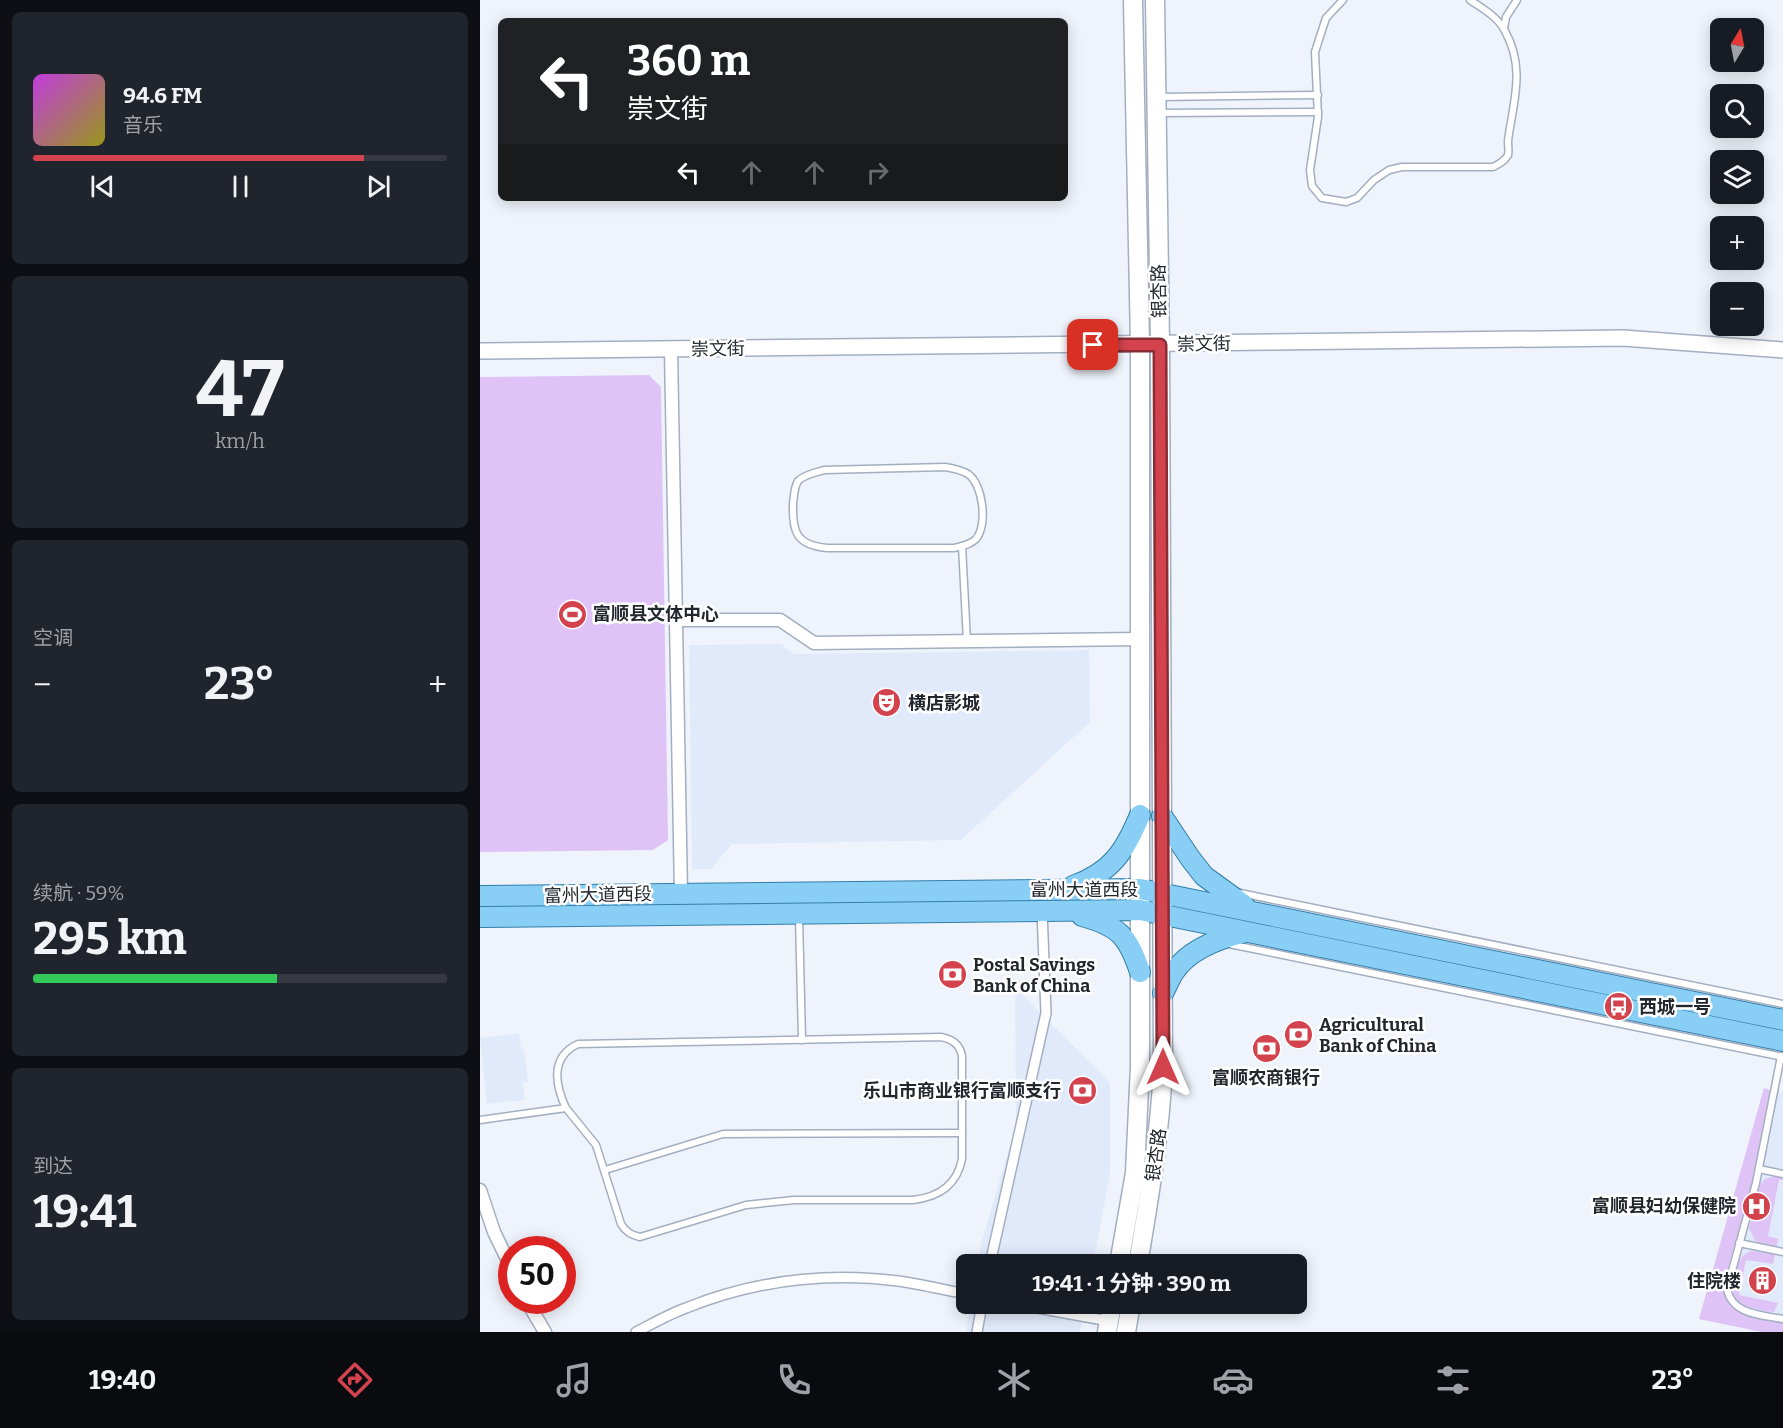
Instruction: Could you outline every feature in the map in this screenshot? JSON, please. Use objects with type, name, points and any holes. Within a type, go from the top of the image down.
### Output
[{"type":"main road","name":"银杏路","points":[[1121,1254],[1135,1173],[1139,1113],[1140,345],[1133,0]]},
{"type":"main road","name":"银杏路","points":[[1140,1254],[1154,1175],[1161,1118],[1163,993],[1160,345],[1155,0]]},
{"type":"main road","points":[[1062,890],[1086,881],[1102,872],[1116,860],[1126,848],[1140,814]]},
{"type":"main road","points":[[1162,816],[1204,876],[1251,910]]},
{"type":"main road","name":"富州大道西段","points":[[480,896],[1140,889],[1783,1020]]},
{"type":"main road","name":"富州大道西段","points":[[480,917],[1140,910],[1249,931],[1782,1051]]},
{"type":"main road","points":[[1065,911],[1094,919],[1110,926],[1123,936],[1132,947],[1140,972]]},
{"type":"main road","points":[[1163,993],[1174,971],[1190,955],[1217,941],[1249,931]]},
{"type":"main road","points":[[1126,1332],[1129,1314]]},
{"type":"street","name":"崇文街","points":[[480,351],[1623,338],[1783,350]]},
{"type":"street","points":[[671,350],[681,894]]},
{"type":"street","points":[[676,620],[780,620],[814,643],[1140,639]]},
{"type":"street","points":[[992,1254],[1046,1013],[1042,911]]},
{"type":"street","points":[[480,1190],[498,1240]]},
{"type":"street","points":[[636,1332],[684,1308],[737,1290],[789,1280],[842,1277],[898,1281],[956,1292]]},
{"type":"street","points":[[534,1314],[545,1332]]},
{"type":"street","points":[[977,1332],[980,1314]]},
{"type":"street","points":[[1079,1314],[1110,1319]]},
{"type":"lane","points":[[1343,0],[1326,18],[1315,52],[1318,112],[1310,170],[1312,186],[1322,198],[1346,202],[1357,198],[1374,180],[1389,170],[1402,167],[1493,167],[1502,162],[1509,153],[1508,142],[1517,97],[1515,52],[1504,29],[1491,14],[1470,0]]},
{"type":"lane","points":[[1504,29],[1506,17],[1517,0]]},
{"type":"lane","points":[[1157,105],[1318,95]]},
{"type":"lane","points":[[1157,105],[1318,112]]},
{"type":"lane","points":[[945,467],[967,473],[975,481],[980,491],[982,527],[976,539],[962,546],[814,547],[803,542],[792,522],[797,483],[806,475],[824,470],[945,467]]},
{"type":"lane","points":[[962,546],[967,641]]},
{"type":"lane","points":[[1220,889],[1783,1004]]},
{"type":"lane","points":[[799,914],[802,1040]]},
{"type":"lane","points":[[1217,941],[1782,1051],[1759,1169],[1728,1284],[1728,1293],[1731,1301],[1742,1310],[1783,1319]]},
{"type":"lane","points":[[941,1037],[949,1038],[961,1050],[962,1056],[960,1171],[953,1183],[930,1198],[794,1200],[746,1205],[640,1237],[632,1236],[625,1231],[596,1145],[566,1108],[557,1081],[558,1066],[568,1048],[578,1044],[941,1037]]},
{"type":"lane","points":[[480,1120],[566,1108]]},
{"type":"lane","points":[[605,1170],[723,1134],[962,1133]]},
{"type":"lane","points":[[1759,1169],[1783,1174]]},
{"type":"lane","points":[[1739,1243],[1783,1252]]},
{"type":"shaded area","name":"富顺县文体中心","points":[[649,375],[661,387],[668,840],[653,850],[480,852],[480,377]]},
{"type":"shaded area","points":[[781,644],[794,654],[1089,650],[1090,722],[961,840],[732,844],[711,869],[692,869],[689,645]]},
{"type":"shaded area","points":[[1015,987],[1110,1083],[1110,1174],[1095,1254],[980,1254],[1016,1125]]},
{"type":"shaded area","points":[[519,1033],[521,1049],[524,1049],[528,1082],[523,1083],[525,1100],[487,1104],[480,1038]]},
{"type":"shaded area","name":"富顺县妇幼保健院","points":[[1764,1088],[1783,1093],[1783,1332],[1762,1332],[1699,1319]]},
{"type":"shaded area","points":[[1764,1088],[1769,1090],[1769,1095],[1752,1182],[1724,1282],[1728,1303],[1734,1309],[1752,1317],[1783,1323],[1783,1332],[1762,1332],[1699,1319]]},
{"type":"shaded area","points":[[1774,1176],[1783,1178],[1779,1180],[1768,1236],[1778,1239],[1777,1247],[1755,1241],[1749,1228],[1759,1186],[1765,1179]]},
{"type":"shaded area","points":[[1751,1251],[1775,1254],[1773,1264],[1746,1260],[1739,1295],[1778,1303],[1774,1312],[1742,1305],[1734,1298],[1732,1287],[1737,1266],[1742,1257]]},
{"type":"shaded area","points":[[969,1314],[1084,1314],[1080,1332],[966,1332]]},
{"type":"place","name":"富顺县文体中心","points":[[572,614]]},
{"type":"place","name":"横店影城","points":[[887,703]]},
{"type":"place","name":"Postal Savings Bank of China","points":[[952,975]]},
{"type":"place","name":"西城一号","points":[[1618,1007]]},
{"type":"place","name":"Agricultural Bank of China","points":[[1298,1035]]},
{"type":"place","name":"富顺农商银行","points":[[1266,1049]]},
{"type":"place","name":"乐山市商业银行富顺支行","points":[[1082,1091]]},
{"type":"place","name":"富顺县妇幼保健院","points":[[1757,1206]]},
{"type":"place","name":"住院楼","points":[[1762,1281]]},
{"type":"route","points":[[1093,345],[1160,345],[1163,1067]]}]
